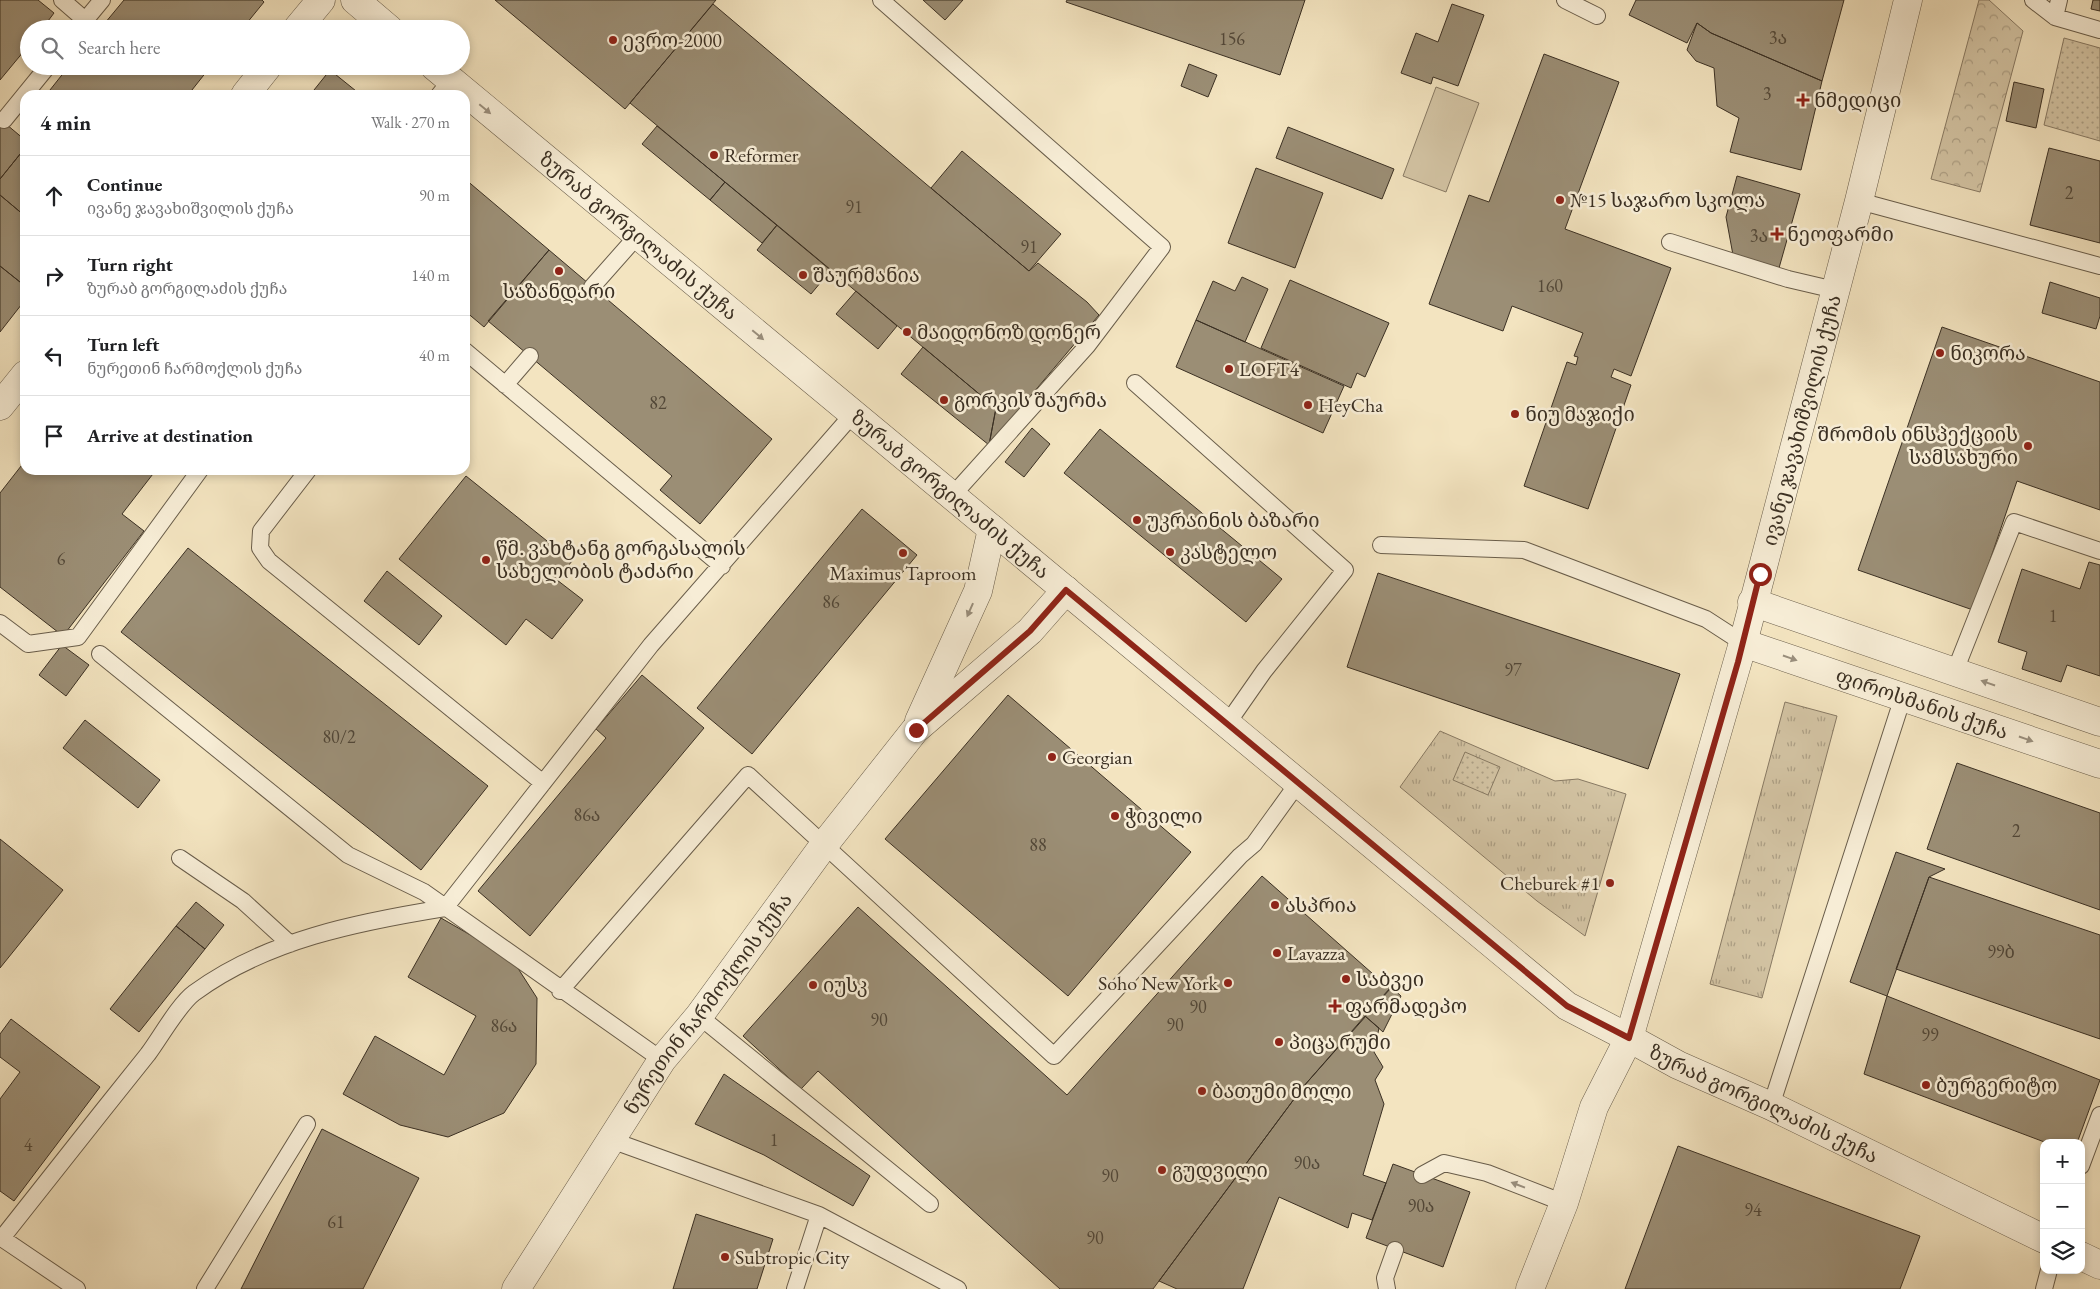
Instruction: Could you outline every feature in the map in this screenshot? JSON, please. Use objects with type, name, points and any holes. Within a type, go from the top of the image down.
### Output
[{"type":"street","points":[[304,20],[321,0]]},
{"type":"street","points":[[355,0],[379,20]]},
{"type":"street","name":"ივანე ჯავახიშვილის ქუჩა","points":[[1530,1289],[1564,1203],[1594,1107],[1629,1038],[1743,643],[1752,602],[1859,201],[1908,0]]},
{"type":"street","points":[[249,90],[261,75]]},
{"type":"street","name":"ზურაბ გორგილაძის ქუჩა","points":[[441,81],[453,90]]},
{"type":"street","name":"ზურაბ გორგილაძის ქუჩა","points":[[470,104],[638,235],[1567,1006],[1678,1065],[1771,1106],[2040,1236]]},
{"type":"street","points":[[0,406],[20,381]]},
{"type":"street","name":"ნურეთინ ჩარმოქლის ქუჩა","points":[[916,730],[978,591],[992,529]]},
{"type":"street","name":"ნურეთინ ჩარმოქლის ქუჩა","points":[[516,1289],[662,1060],[700,1016],[824,845],[916,730],[1030,631],[1066,590]]},
{"type":"street","name":"ფიროსმანის ქუჩა","points":[[1752,602],[2100,722]]},
{"type":"street","name":"ფიროსმანის ქუჩა","points":[[1743,643],[2100,764]]},
{"type":"street","points":[[2085,1258],[2100,1265]]},
{"type":"lane","points":[[62,0],[79,20]]},
{"type":"lane","points":[[85,20],[102,0]]},
{"type":"lane","points":[[881,0],[1162,247],[1087,346],[952,496]]},
{"type":"lane","points":[[1565,0],[1597,16]]},
{"type":"lane","points":[[2033,0],[2055,17],[2100,30]]},
{"type":"lane","points":[[2055,17],[2059,0]]},
{"type":"lane","points":[[28,90],[41,75]]},
{"type":"lane","points":[[4,120],[20,100]]},
{"type":"lane","points":[[1859,201],[2100,266]]},
{"type":"lane","points":[[592,287],[638,235]]},
{"type":"lane","points":[[1670,242],[1788,280],[1834,290]]},
{"type":"lane","points":[[470,355],[722,566]]},
{"type":"lane","points":[[505,384],[530,356]]},
{"type":"lane","points":[[1135,383],[1345,570],[1264,671],[1227,724]]},
{"type":"lane","points":[[77,1289],[1,1237],[150,1051],[192,995],[239,964],[290,944],[374,919],[445,908],[651,645],[853,414]]},
{"type":"lane","points":[[0,623],[28,644],[78,637],[196,475]]},
{"type":"lane","points":[[304,475],[261,531],[260,548],[265,555],[298,585],[543,783]]},
{"type":"lane","points":[[1954,671],[2014,522],[2100,551]]},
{"type":"lane","points":[[1381,545],[1524,550],[1706,619],[1743,643]]},
{"type":"lane","points":[[100,654],[348,855],[424,892],[560,991],[662,1060]]},
{"type":"lane","points":[[1771,1106],[1903,697]]},
{"type":"lane","points":[[560,991],[748,775],[1054,1056],[1240,856],[1254,844],[1298,783]]},
{"type":"lane","points":[[180,858],[243,901],[290,944]]},
{"type":"lane","points":[[700,1016],[930,1204]]},
{"type":"lane","points":[[2085,1155],[2100,1115]]},
{"type":"lane","points":[[205,1289],[307,1124]]},
{"type":"lane","points":[[611,1140],[819,1215],[958,1289]]},
{"type":"lane","points":[[1422,1174],[1444,1163],[1488,1173],[1564,1203]]},
{"type":"lane","points":[[795,1289],[819,1215]]},
{"type":"lane","points":[[1387,1289],[1385,1278],[1395,1250]]},
{"type":"lane","points":[[2044,1289],[2048,1274]]},
{"type":"green space","points":[[1979,0],[1989,0],[2023,31],[1980,192],[1931,179]]},
{"type":"green space","points":[[2064,38],[2100,48],[2100,141],[2044,125]]},
{"type":"green space","points":[[1436,87],[1479,103],[1446,192],[1403,176]]},
{"type":"green space","points":[[1785,702],[1837,716],[1762,998],[1710,984]]},
{"type":"green space","points":[[1440,731],[1555,781],[1578,779],[1626,794],[1585,936],[1537,901],[1400,787]]},
{"type":"green space","points":[[1465,752],[1500,767],[1488,795],[1453,780]]},
{"type":"building","points":[[0,0],[38,0],[54,13],[49,20],[20,20],[20,56],[0,80]]},
{"type":"building","points":[[124,0],[262,0],[264,2],[249,20],[107,20]]},
{"type":"building","name":"ევრო-2000","points":[[495,0],[716,0],[625,109]]},
{"type":"building","points":[[923,0],[963,0],[945,20]]},
{"type":"building","points":[[1067,0],[1305,0],[1280,75],[1066,2]]},
{"type":"building","points":[[1636,0],[1844,0],[1822,81],[1711,33],[1697,23],[1687,43],[1629,15]]},
{"type":"building","points":[[2093,0],[2100,0],[2100,11],[2091,9]]},
{"type":"building","points":[[713,4],[1029,271],[1038,263],[1087,302],[1099,315],[989,445],[996,408],[630,103]]},
{"type":"building","points":[[1452,4],[1484,15],[1458,86],[1433,77],[1431,84],[1401,73],[1416,33],[1438,42]]},
{"type":"building","points":[[1697,23],[1711,33],[1822,81],[1801,170],[1730,152],[1739,118],[1717,106],[1714,68],[1696,61],[1687,50]]},
{"type":"building","points":[[1544,54],[1619,82],[1565,229],[1671,268],[1631,376],[1614,369],[1611,377],[1631,385],[1588,509],[1524,486],[1567,362],[1576,365],[1578,357],[1574,356],[1583,333],[1512,306],[1503,331],[1429,304],[1469,195],[1489,202]]},
{"type":"building","points":[[1189,64],[1217,75],[1208,97],[1181,86]]},
{"type":"building","points":[[62,75],[204,75],[192,90],[50,90]]},
{"type":"building","points":[[326,75],[336,75],[355,90],[314,90]]},
{"type":"building","points":[[2014,82],[2044,89],[2036,128],[2006,121]]},
{"type":"building","points":[[0,119],[20,136],[20,154],[0,179]]},
{"type":"building","points":[[657,126],[725,182],[710,200],[642,144]]},
{"type":"building","points":[[1288,127],[1394,169],[1382,199],[1276,158]]},
{"type":"building","points":[[2049,148],[2100,161],[2100,243],[2030,225]]},
{"type":"building","points":[[962,151],[1061,234],[1029,271],[931,188]]},
{"type":"building","points":[[20,154],[20,212],[0,195],[0,179]]},
{"type":"building","points":[[1256,168],[1323,193],[1295,268],[1228,243]]},
{"type":"building","points":[[1737,176],[1800,194],[1779,268],[1733,255],[1726,217]]},
{"type":"building","points":[[725,182],[777,225],[762,243],[710,200]]},
{"type":"building","points":[[470,183],[549,250],[484,327],[470,315]]},
{"type":"building","points":[[0,195],[20,212],[20,282],[0,266]]},
{"type":"building","points":[[777,225],[831,270],[811,294],[757,250]]},
{"type":"building","points":[[549,250],[772,439],[700,524],[660,490],[672,476],[488,321]]},
{"type":"building","points":[[0,266],[20,282],[20,306],[0,332]]},
{"type":"building","points":[[1242,277],[1268,289],[1245,342],[1196,320],[1213,281],[1235,291]]},
{"type":"building","points":[[1290,280],[1389,323],[1365,377],[1357,373],[1351,388],[1261,348]]},
{"type":"building","points":[[2050,282],[2100,298],[2100,316],[2096,329],[2042,313]]},
{"type":"building","points":[[856,291],[897,326],[878,349],[836,314]]},
{"type":"building","points":[[1196,320],[1344,386],[1323,433],[1176,367]]},
{"type":"building","points":[[1942,327],[2100,382],[2100,510],[2017,481],[1973,610],[1858,570]]},
{"type":"building","points":[[923,347],[996,408],[989,445],[901,374]]},
{"type":"building","points":[[1032,428],[1050,444],[1024,477],[1005,462]]},
{"type":"building","points":[[1100,429],[1282,579],[1246,622],[1064,473]]},
{"type":"building","points":[[20,467],[20,475],[152,475],[122,514],[144,531],[63,636],[0,587],[0,493]]},
{"type":"building","name":"წმ. ვახტანგ გორგასალის სახელობის ტაძარი","points":[[466,476],[572,561],[557,580],[583,600],[552,639],[526,619],[506,645],[399,559]]},
{"type":"building","points":[[862,509],[917,555],[752,754],[697,708]]},
{"type":"building","points":[[188,548],[488,786],[421,870],[121,632]]},
{"type":"building","points":[[2089,562],[2100,565],[2100,676],[2067,665],[2061,682],[2022,669],[2027,652],[1998,642],[2022,569],[2080,589]]},
{"type":"building","points":[[387,571],[442,616],[419,645],[364,601]]},
{"type":"building","points":[[1378,573],[1680,674],[1648,769],[1347,667]]},
{"type":"building","points":[[62,645],[89,665],[66,696],[39,675]]},
{"type":"building","points":[[642,675],[704,728],[530,936],[478,891],[606,738],[596,729]]},
{"type":"building","points":[[1008,695],[1191,852],[1068,996],[885,839]]},
{"type":"building","points":[[85,720],[160,780],[138,808],[63,748]]},
{"type":"building","points":[[1957,763],[2100,813],[2100,910],[1927,849]]},
{"type":"building","points":[[0,839],[63,890],[0,968]]},
{"type":"building","points":[[1896,852],[1945,869],[1929,877],[1887,996],[1850,982]]},
{"type":"building","points":[[1262,876],[1390,989],[1303,1087],[1153,1289],[1060,1289],[818,1071],[801,1089],[743,1036],[858,907],[1067,1095]]},
{"type":"building","points":[[1929,877],[2100,935],[2100,1039],[1896,969]]},
{"type":"building","points":[[196,902],[224,925],[205,949],[176,926]]},
{"type":"building","points":[[441,918],[512,959],[537,998],[536,1064],[504,1113],[448,1137],[400,1125],[343,1094],[375,1036],[444,1075],[476,1016],[408,977]]},
{"type":"building","points":[[176,926],[205,949],[139,1032],[110,1009]]},
{"type":"building","points":[[1391,987],[1401,996],[1383,1032],[1365,1016]]},
{"type":"building","points":[[1887,996],[2100,1080],[2078,1139],[2040,1140],[1864,1074]]},
{"type":"building","points":[[1365,1016],[1379,1028],[1374,1052],[1383,1067],[1375,1080],[1384,1104],[1363,1175],[1386,1183],[1372,1220],[1352,1213],[1348,1228],[1279,1197],[1243,1289],[1177,1289],[1159,1281],[1303,1087]]},
{"type":"building","points":[[11,1019],[100,1087],[14,1201],[0,1191],[0,1099],[20,1072],[0,1057],[0,1034]]},
{"type":"building","points":[[724,1074],[870,1176],[853,1206],[764,1155],[695,1124]]},
{"type":"building","points":[[322,1129],[419,1178],[363,1289],[241,1289]]},
{"type":"building","points":[[1678,1146],[1920,1236],[1900,1289],[1625,1289]]},
{"type":"building","points":[[1393,1164],[1470,1192],[1443,1267],[1366,1238]]},
{"type":"building","name":"Subtropic City","points":[[696,1214],[773,1239],[757,1289],[673,1289]]},
{"type":"place","name":"ევრო-2000","points":[[613,40]]},
{"type":"place","name":"ნმედიცი","points":[[1803,100]]},
{"type":"place","name":"Reformer","points":[[714,155]]},
{"type":"place","name":"№15 საჯარო სკოლა","points":[[1560,200]]},
{"type":"place","name":"ნეოფარმი","points":[[1777,234]]},
{"type":"place","name":"საზანდარი","points":[[559,271]]},
{"type":"place","name":"შაურმანია","points":[[803,275]]},
{"type":"place","name":"მაიდონოზ დონერ","points":[[907,332]]},
{"type":"place","name":"ნიკორა","points":[[1940,353]]},
{"type":"place","name":"LOFT4","points":[[1229,369]]},
{"type":"place","name":"გორკის შაურმა","points":[[944,400]]},
{"type":"place","name":"HeyCha","points":[[1308,405]]},
{"type":"place","name":"ნიუ მაჯიქი","points":[[1515,414]]},
{"type":"place","name":"შრომის ინსპექციის სამსახური","points":[[2028,446]]},
{"type":"place","name":"უკრაინის ბაზარი","points":[[1137,520]]},
{"type":"place","name":"კასტელო","points":[[1170,552]]},
{"type":"place","name":"Maximus Taproom","points":[[903,553]]},
{"type":"place","name":"წმ. ვახტანგ გორგასალის სახელობის ტაძარი","points":[[486,560]]},
{"type":"place","name":"Georgian","points":[[1052,757]]},
{"type":"place","name":"ჭივილი","points":[[1115,816]]},
{"type":"place","name":"Cheburek #1","points":[[1610,883]]},
{"type":"place","name":"ასპრია","points":[[1275,905]]},
{"type":"place","name":"Lavazza","points":[[1277,953]]},
{"type":"place","name":"საბვეი","points":[[1346,979]]},
{"type":"place","name":"Soho New York","points":[[1228,983]]},
{"type":"place","name":"იუსკ","points":[[813,985]]},
{"type":"place","name":"ფარმადეპო","points":[[1335,1006]]},
{"type":"place","name":"პიცა რუმი","points":[[1279,1042]]},
{"type":"place","name":"ბურგერიტო","points":[[1926,1085]]},
{"type":"place","name":"ბათუმი მოლი","points":[[1202,1091]]},
{"type":"place","name":"გუდვილი","points":[[1162,1170]]},
{"type":"place","name":"Subtropic City","points":[[725,1257]]},
{"type":"route","points":[[916,730],[1030,631],[1066,590],[1567,1006],[1629,1038],[1738,662],[1760,574]]}]
